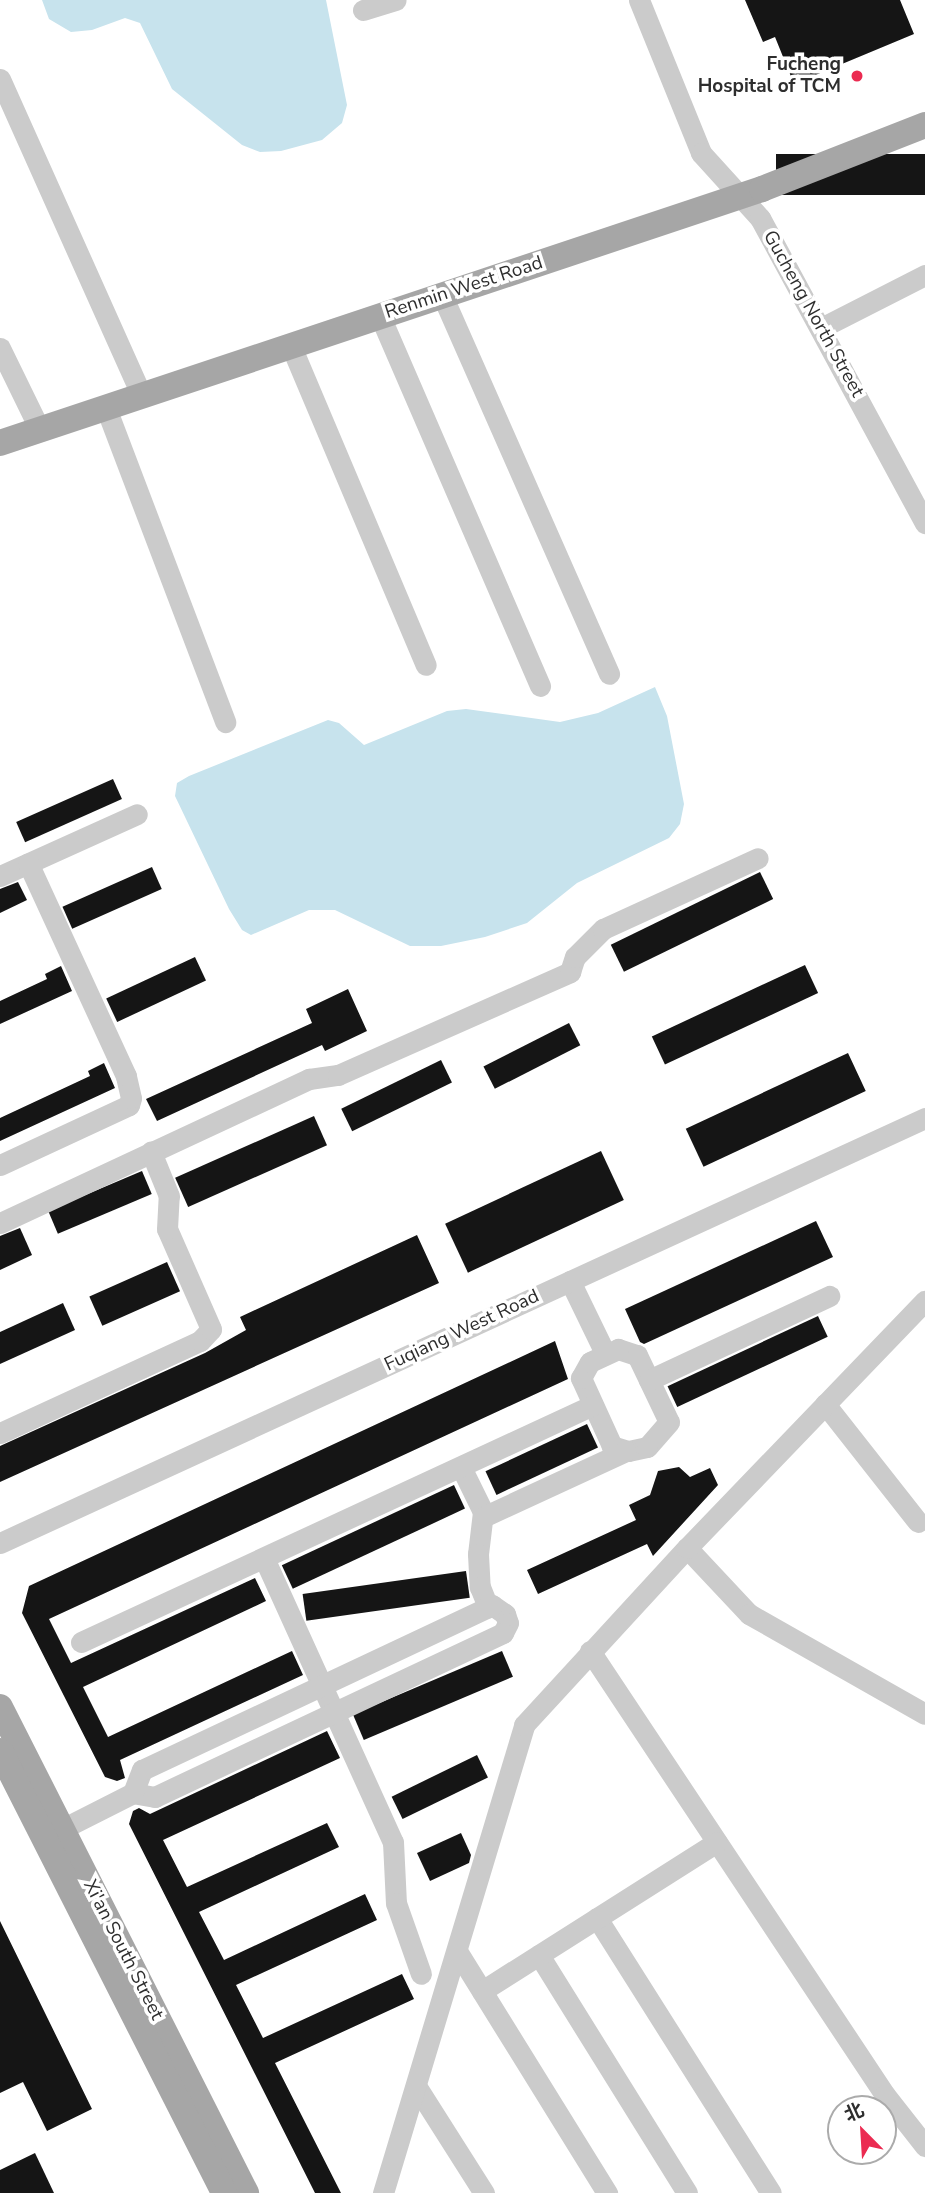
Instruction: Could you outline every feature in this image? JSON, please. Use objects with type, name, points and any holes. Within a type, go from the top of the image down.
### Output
[{"type":"main road","name":"Renmin West Road","points":[[0,443],[739,197],[925,125]]},
{"type":"main road","name":"Xi'an South Street","points":[[0,1707],[246,2193]]},
{"type":"main road","name":"Xi'an South Street","points":[[0,1751],[224,2193]]},
{"type":"street","points":[[363,10],[396,0]]},
{"type":"street","name":"Gucheng North Street","points":[[639,0],[686,124],[701,153],[760,218],[923,515]]},
{"type":"street","points":[[0,79],[142,396]]},
{"type":"street","points":[[821,328],[925,275]]},
{"type":"street","points":[[442,295],[609,674]]},
{"type":"street","points":[[380,316],[540,686]]},
{"type":"street","points":[[291,346],[426,664]]},
{"type":"street","points":[[0,348],[40,430]]},
{"type":"street","points":[[106,408],[225,722]]},
{"type":"street","points":[[0,876],[137,814]]},
{"type":"street","points":[[0,1223],[309,1079],[338,1075],[570,972],[575,957],[603,929],[758,858]]},
{"type":"street","points":[[0,1166],[129,1105],[131,1098],[126,1076],[29,863]]},
{"type":"street","name":"Fuqiang West Road","points":[[0,1544],[925,1118]]},
{"type":"street","points":[[0,1433],[200,1341],[211,1329],[167,1229],[169,1196],[151,1152]]},
{"type":"street","points":[[570,1282],[605,1353]]},
{"type":"street","points":[[649,1380],[829,1296]]},
{"type":"street","points":[[383,2193],[524,1725],[687,1548],[925,1301]]},
{"type":"street","points":[[483,1517],[626,1451],[647,1447],[669,1422],[637,1355],[618,1349],[590,1362],[581,1378],[612,1446],[626,1451]]},
{"type":"street","points":[[825,1404],[918,1522]]},
{"type":"street","points":[[81,1642],[593,1405]]},
{"type":"street","points":[[62,1829],[133,1793],[155,1797],[503,1633],[508,1623],[505,1614],[488,1607],[480,1587],[478,1554],[483,1517],[476,1491],[461,1466]]},
{"type":"street","points":[[687,1548],[750,1614],[925,1714]]},
{"type":"street","points":[[264,1558],[393,1842],[396,1903],[421,1974]]},
{"type":"street","points":[[133,1793],[142,1770],[488,1607]]},
{"type":"street","points":[[590,1651],[885,2095],[925,2146]]},
{"type":"street","points":[[482,1991],[717,1842]]},
{"type":"street","points":[[597,1918],[771,2193]]},
{"type":"street","points":[[457,1951],[607,2193]]},
{"type":"street","points":[[539,1955],[687,2193]]},
{"type":"street","points":[[416,2086],[484,2193]]},
{"type":"water","points":[[42,0],[326,0],[347,105],[342,123],[322,140],[281,151],[260,152],[242,145],[172,89],[140,23],[125,18],[92,30],[71,32],[49,19]]},
{"type":"water","points":[[655,687],[667,716],[684,804],[680,824],[669,838],[577,883],[527,923],[485,937],[441,946],[410,946],[335,910],[309,910],[251,935],[242,930],[229,909],[175,796],[177,783],[189,776],[328,720],[339,723],[364,745],[447,711],[466,709],[560,722],[598,713]]},
{"type":"building","points":[[745,0],[900,0],[914,34],[794,84],[775,37],[763,42]]},
{"type":"building","points":[[776,154],[925,154],[925,195],[776,195]]},
{"type":"building","points":[[113,779],[122,799],[25,842],[16,822]]},
{"type":"building","points":[[152,867],[162,889],[72,929],[62,907]]},
{"type":"building","points":[[760,872],[773,899],[624,972],[611,945]]},
{"type":"building","points":[[18,882],[27,900],[0,913],[0,889]]},
{"type":"building","points":[[195,957],[206,981],[117,1022],[106,998]]},
{"type":"building","points":[[805,965],[818,993],[665,1065],[652,1036]]},
{"type":"building","points":[[61,966],[72,991],[0,1024],[0,1001],[47,979],[45,974]]},
{"type":"building","points":[[348,989],[367,1031],[325,1051],[322,1045],[157,1121],[146,1099],[312,1023],[306,1009]]},
{"type":"building","points":[[569,1023],[580,1045],[495,1089],[483,1067]]},
{"type":"building","points":[[848,1053],[866,1091],[704,1167],[686,1129]]},
{"type":"building","points":[[441,1060],[452,1082],[352,1131],[341,1109]]},
{"type":"building","points":[[104,1063],[115,1088],[0,1141],[0,1118],[90,1076],[88,1071]]},
{"type":"building","points":[[314,1116],[327,1145],[188,1207],[175,1178]]},
{"type":"building","points":[[601,1151],[624,1200],[468,1273],[445,1224]]},
{"type":"building","points":[[142,1171],[152,1194],[58,1234],[48,1211]]},
{"type":"building","points":[[816,1221],[833,1257],[644,1344],[640,1342],[625,1309]]},
{"type":"building","points":[[20,1228],[32,1255],[0,1270],[0,1236]]},
{"type":"building","points":[[417,1235],[439,1283],[0,1482],[0,1446],[205,1353],[246,1330],[240,1317]]},
{"type":"building","points":[[167,1262],[180,1291],[102,1326],[89,1297]]},
{"type":"building","points":[[63,1303],[75,1330],[0,1364],[0,1332]]},
{"type":"building","points":[[818,1316],[828,1337],[677,1407],[668,1386]]},
{"type":"building","points":[[555,1341],[568,1379],[49,1619],[71,1663],[255,1578],[266,1601],[83,1687],[108,1737],[292,1651],[303,1675],[120,1760],[125,1778],[117,1781],[105,1777],[22,1613],[29,1586]]},
{"type":"building","points":[[587,1424],[598,1448],[496,1495],[485,1471]]},
{"type":"building","points":[[679,1467],[690,1477],[710,1468],[718,1485],[653,1556],[647,1544],[538,1594],[527,1570],[636,1520],[629,1505],[650,1495],[658,1471]]},
{"type":"building","points":[[454,1485],[465,1509],[293,1589],[282,1565]]},
{"type":"building","points":[[466,1571],[470,1598],[306,1621],[303,1594]]},
{"type":"building","points":[[502,1651],[513,1677],[364,1740],[353,1714]]},
{"type":"building","points":[[327,1731],[340,1758],[163,1840],[187,1887],[327,1823],[339,1847],[199,1912],[224,1960],[365,1894],[377,1920],[236,1985],[263,2038],[402,1974],[414,1999],[275,2063],[341,2193],[315,2193],[129,1824],[133,1811],[139,1808],[150,1814]]},
{"type":"building","points":[[477,1755],[488,1777],[403,1819],[392,1797]]},
{"type":"building","points":[[461,1833],[471,1855],[469,1863],[430,1881],[417,1853]]},
{"type":"building","points":[[0,1921],[92,2109],[47,2131],[23,2082],[0,2093]]},
{"type":"building","points":[[35,2153],[54,2193],[0,2193],[0,2170]]},
{"type":"place","name":"Fucheng Hospital of TCM","points":[[857,76]]}]
